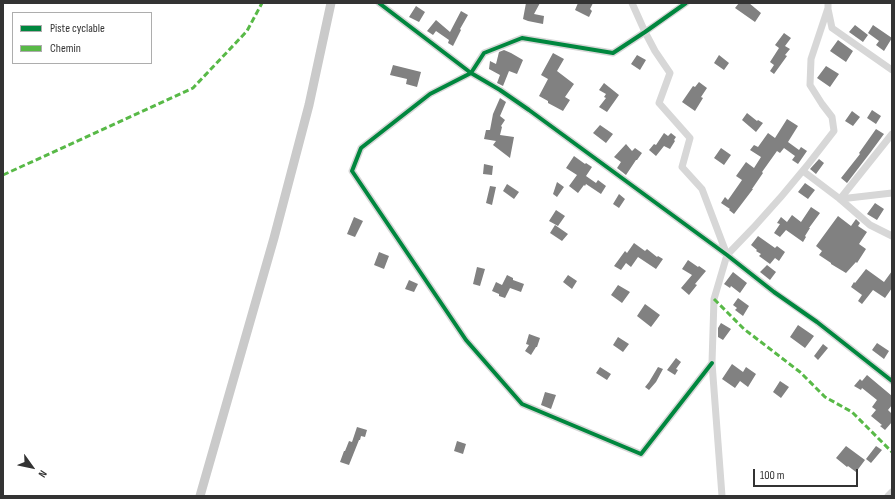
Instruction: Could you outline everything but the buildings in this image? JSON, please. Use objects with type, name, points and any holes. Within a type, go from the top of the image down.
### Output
[{"type":"main road","points":[[200,496],[276,231],[309,105],[331,3]]},
{"type":"street","points":[[379,3],[471,73],[500,90],[529,110],[774,292],[817,322],[892,381]]},
{"type":"street","points":[[632,3],[655,51],[670,73],[659,103],[690,138],[682,167],[702,189],[727,256]]},
{"type":"street","points":[[686,3],[613,53],[522,38],[484,53],[471,73],[430,94],[361,148],[352,171],[466,340],[522,404],[641,454],[712,363]]},
{"type":"street","points":[[828,6],[832,28],[892,70]]},
{"type":"street","points":[[722,496],[712,363],[714,299],[727,256],[756,226],[817,154],[834,131],[832,117],[810,85],[811,59],[828,6]]},
{"type":"street","points":[[840,199],[892,134]]},
{"type":"street","points":[[803,171],[870,224],[892,236]]},
{"type":"street","points":[[840,199],[892,193]]},
{"type":"street","points":[[888,496],[892,492]]},
{"type":"marked path","points":[[3,175],[193,88],[247,31],[262,3]]},
{"type":"marked path","points":[[714,299],[744,329],[800,372],[825,397],[852,412],[892,452]]},
{"type":"cycle path","points":[[379,3],[471,73],[500,90],[529,110],[727,255],[774,292],[817,322],[892,381]]},
{"type":"cycle path","points":[[686,3],[613,53],[522,38],[484,53],[471,73],[430,94],[361,148],[352,171],[466,340],[522,404],[641,454],[712,363]]}]
